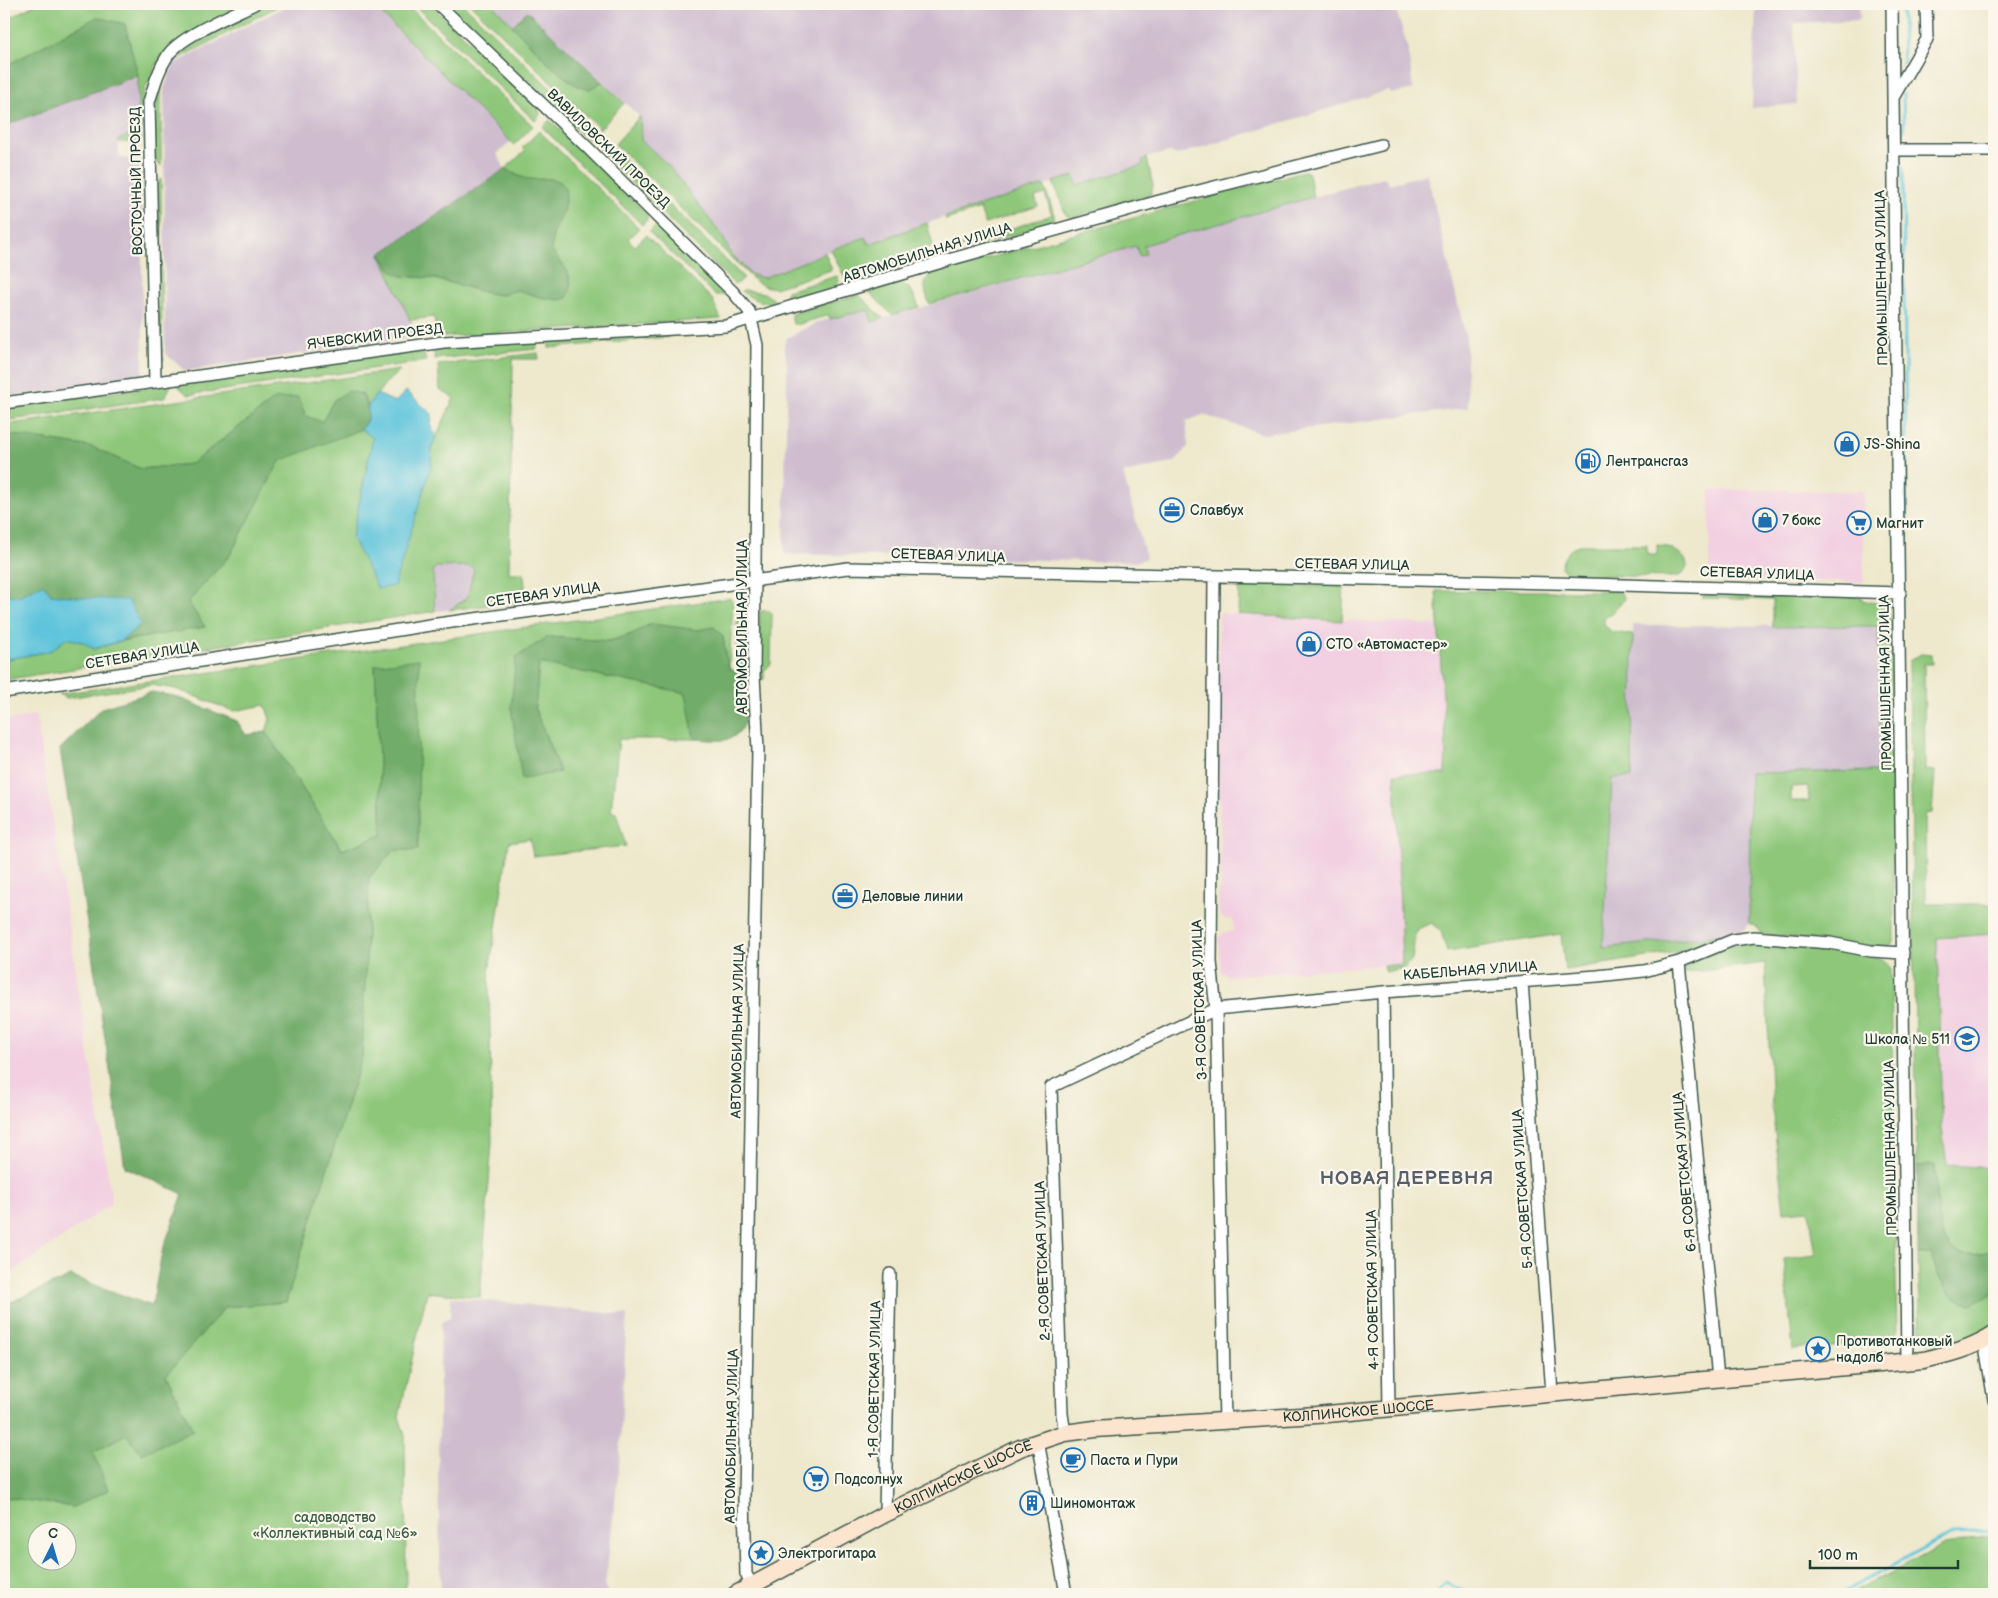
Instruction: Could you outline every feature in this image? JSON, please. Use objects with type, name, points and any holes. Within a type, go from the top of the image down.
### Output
[{"type":"main road","name":"КОЛПИНСКОЕ ШОССЕ","points":[[736,1594],[885,1514],[1020,1448],[1065,1433],[1095,1429],[1225,1422],[1389,1409],[1907,1361],[1947,1354],[1989,1337]]},
{"type":"street","name":"ВОСТОЧНЫЙ ПРОЕЗД","points":[[155,382],[149,102],[155,81],[169,54],[190,38],[254,4]]},
{"type":"street","name":"ВАВИЛОВСКИЙ ПРОЕЗД","points":[[438,4],[734,292],[749,311],[752,320]]},
{"type":"street","name":"ПРОМЫШЛЕННАЯ УЛИЦА","points":[[1892,4],[1900,592],[1907,1361]]},
{"type":"street","points":[[1894,97],[1926,39],[1926,4]]},
{"type":"street","name":"АВТОМОБИЛЬНАЯ УЛИЦА","points":[[752,1586],[746,1574],[744,1498],[758,750],[754,676],[758,345],[752,320],[952,259],[1163,200],[1381,145]]},
{"type":"street","points":[[1894,150],[1994,150]]},
{"type":"street","name":"ЯЧЕВСКИЙ ПРОЕЗД","points":[[4,403],[444,342],[726,326],[752,320]]},
{"type":"street","name":"СЕТЕВАЯ УЛИЦА","points":[[4,692],[430,625],[864,567],[1214,577],[1900,592]]},
{"type":"street","name":"3-Я СОВЕТСКАЯ УЛИЦА","points":[[1214,577],[1211,962],[1216,1009],[1225,1422]]},
{"type":"street","name":"КАБЕЛЬНАЯ УЛИЦА","points":[[1051,1087],[1135,1049],[1216,1009],[1383,992],[1644,971],[1679,962],[1734,940],[1754,937],[1830,943],[1871,951],[1903,953]]},
{"type":"street","name":"6-Я СОВЕТСКАЯ УЛИЦА","points":[[1679,962],[1718,1378]]},
{"type":"street","name":"5-Я СОВЕТСКАЯ УЛИЦА","points":[[1522,982],[1552,1393]]},
{"type":"street","name":"4-Я СОВЕТСКАЯ УЛИЦА","points":[[1383,992],[1389,1409]]},
{"type":"street","name":"2-Я СОВЕТСКАЯ УЛИЦА","points":[[1051,1087],[1062,1414],[1065,1433]]},
{"type":"street","name":"1-Я СОВЕТСКАЯ УЛИЦА","points":[[885,1514],[890,1274]]},
{"type":"street","points":[[1989,1337],[1994,1400]]},
{"type":"street","points":[[1038,1441],[1066,1594]]},
{"type":"shaded area","points":[[290,4],[372,4],[511,141],[497,154],[505,169],[381,253],[418,337],[367,344],[366,338],[356,340],[357,345],[185,371],[165,353],[164,88],[174,64]]},
{"type":"shaded area","points":[[492,4],[1409,4],[1396,8],[1408,49],[1413,89],[1391,94],[1389,90],[1177,155],[1170,152],[1142,159],[1143,165],[1077,185],[1073,176],[945,217],[869,244],[865,237],[762,278],[750,274],[730,252],[723,237],[668,165],[641,140],[639,116],[527,11],[512,26]]},
{"type":"shaded area","points":[[1756,4],[1859,4],[1860,20],[1794,23],[1797,104],[1752,108]]},
{"type":"shaded area","points":[[138,75],[138,122],[132,134],[119,139],[119,157],[132,160],[138,165],[141,172],[143,371],[141,376],[126,381],[4,397],[4,126]]},
{"type":"shaded area","points":[[1427,174],[1466,338],[1468,408],[1264,434],[1203,415],[1186,421],[1188,446],[1175,462],[1123,473],[1146,558],[1136,562],[784,554],[787,365],[784,345],[787,338],[818,322],[869,309],[872,321],[874,321],[1136,246],[1139,256],[1146,254],[1144,245],[1384,177],[1389,184]]},
{"type":"shaded area","points":[[1710,490],[1863,491],[1864,582],[1709,579]]},
{"type":"shaded area","points":[[469,566],[474,569],[467,598],[449,610],[435,611],[433,570],[436,567]]},
{"type":"shaded area","points":[[1219,613],[1437,625],[1446,743],[1445,775],[1395,774],[1402,964],[1229,976],[1221,972],[1218,938],[1224,932],[1234,931],[1233,920],[1224,919],[1219,913],[1218,891],[1221,886],[1218,743]]},
{"type":"shaded area","points":[[1633,625],[1879,626],[1881,771],[1750,773],[1749,923],[1741,933],[1603,948],[1612,777],[1632,777]]},
{"type":"shaded area","points":[[36,715],[112,1203],[4,1278],[4,721]]},
{"type":"shaded area","name":"Школа № 511","points":[[1994,934],[1994,1168],[1947,1166],[1943,1161],[1937,938]]},
{"type":"shaded area","points":[[451,1297],[627,1315],[619,1467],[605,1586],[609,1594],[441,1594],[438,1473],[441,1323],[450,1317]]},
{"type":"green space","points":[[36,4],[244,4],[161,56],[144,91],[141,139],[135,142],[119,142],[119,139],[132,134],[138,122],[138,75],[97,17],[4,67],[4,21]]},
{"type":"green space","points":[[268,4],[282,4],[174,61],[195,43]]},
{"type":"green space","points":[[372,4],[406,4],[533,126],[514,145]]},
{"type":"green space","points":[[413,4],[430,4],[538,107],[540,115],[535,121]]},
{"type":"green space","points":[[446,4],[463,4],[597,133],[587,139]]},
{"type":"green space","points":[[470,4],[492,4],[548,62],[588,89],[602,82],[624,103],[600,129]]},
{"type":"green space","points":[[527,11],[602,82],[589,89],[581,88],[549,63],[512,26]]},
{"type":"green space","points":[[97,17],[125,24],[138,75],[4,126],[4,67]]},
{"type":"green space","points":[[161,82],[161,166],[156,163],[155,122],[156,102]]},
{"type":"green space","points":[[640,116],[641,140],[668,165],[723,237],[730,252],[750,274],[763,278],[825,253],[831,270],[775,288],[764,286],[755,281],[615,144]]},
{"type":"green space","points":[[549,121],[647,214],[647,220],[642,225],[542,127]]},
{"type":"green space","points":[[539,131],[639,228],[628,239],[635,246],[646,235],[712,299],[721,319],[437,337],[434,317],[410,320],[380,254],[393,270],[400,275],[435,279],[502,295],[517,290],[544,298],[563,265],[551,250],[553,235],[564,211],[552,179],[528,180],[505,169],[525,151],[522,148]]},
{"type":"green space","points":[[605,141],[744,278],[735,285],[601,152],[600,147]]},
{"type":"green space","points":[[1147,158],[1153,185],[1151,194],[1071,218],[1066,215],[1053,182],[1074,176],[1077,185],[1143,165],[1142,160]]},
{"type":"green space","points":[[505,169],[524,178],[559,181],[564,187],[566,194],[565,202],[553,235],[551,250],[568,272],[570,278],[570,291],[567,298],[560,300],[544,298],[517,290],[502,295],[487,293],[433,278],[402,276],[393,272],[380,254]]},
{"type":"green space","points":[[1304,171],[1309,174],[1313,197],[1144,245],[1146,254],[1139,256],[1136,246],[929,304],[925,284],[931,274]]},
{"type":"green space","points":[[161,179],[162,355],[164,360],[160,360],[155,184]]},
{"type":"green space","points":[[1044,185],[1054,214],[1054,221],[1048,225],[967,248],[959,246],[1052,215],[1045,194],[1035,197],[1038,206],[985,224],[980,209],[946,220],[945,217]]},
{"type":"green space","points":[[927,223],[933,246],[897,258],[900,269],[857,282],[846,280],[831,250],[865,237],[869,244]]},
{"type":"green space","points":[[655,226],[661,227],[726,293],[724,295],[715,295],[649,232]]},
{"type":"green space","points":[[837,276],[839,281],[834,290],[787,303],[785,296],[787,291]]},
{"type":"green space","points":[[897,282],[909,288],[919,307],[892,315],[870,293],[871,289]]},
{"type":"green space","points":[[741,291],[764,293],[780,304],[754,299]]},
{"type":"green space","points":[[859,295],[883,318],[872,322],[868,310],[830,319],[829,315],[793,324],[791,314]]},
{"type":"green space","points":[[669,335],[668,337],[549,348],[549,341]]},
{"type":"green space","points":[[536,341],[537,349],[435,359],[434,352],[438,348]]},
{"type":"green space","points":[[414,351],[423,352],[426,361],[188,395],[176,384]]},
{"type":"green space","points":[[538,353],[539,359],[513,359],[509,573],[524,573],[526,601],[449,610],[467,598],[474,569],[469,566],[436,567],[433,570],[435,611],[4,680],[4,660],[50,651],[67,638],[83,642],[94,649],[121,641],[205,627],[188,602],[230,555],[280,460],[361,429],[373,437],[352,538],[431,467],[432,446],[454,398],[440,390],[438,365]]},
{"type":"green space","points":[[400,370],[384,385],[368,406],[362,394],[334,400],[322,422],[306,417],[275,399],[191,464],[141,469],[92,447],[13,435],[4,437],[4,425]]},
{"type":"green space","points":[[172,384],[164,398],[4,421],[4,408]]},
{"type":"green space","points":[[348,391],[362,394],[365,399],[368,416],[361,429],[280,461],[230,555],[188,602],[205,627],[121,641],[141,624],[87,598],[51,594],[43,584],[17,597],[4,593],[4,437],[13,435],[92,447],[141,469],[191,464],[275,399],[298,397],[306,416],[322,422],[334,400]]},
{"type":"green space","points":[[1578,545],[1647,545],[1647,555],[1657,555],[1657,545],[1664,546],[1678,552],[1686,562],[1687,567],[1677,577],[1568,575],[1561,567],[1562,563],[1567,554]]},
{"type":"green space","points":[[1239,585],[1344,586],[1342,621],[1238,614]]},
{"type":"green space","points":[[1436,591],[1620,591],[1624,599],[1604,619],[1604,625],[1612,632],[1633,635],[1632,777],[1612,778],[1603,948],[1740,934],[1679,952],[1565,970],[1561,934],[1447,952],[1441,931],[1431,923],[1420,928],[1415,935],[1412,960],[1404,968],[1385,972],[1383,966],[1402,964],[1395,774],[1445,774],[1446,743]]},
{"type":"green space","points":[[1705,594],[1862,597],[1862,600],[1880,604],[1890,616],[1893,719],[1891,731],[1880,732],[1878,626],[1773,627],[1773,600],[1702,598]]},
{"type":"green space","name":"садоводство «Коллективный сад №6»","points":[[730,598],[733,602],[729,668],[723,637],[714,627],[698,630],[651,624],[632,634],[610,641],[548,637],[516,657],[522,779],[560,772],[535,709],[539,663],[687,693],[694,739],[619,739],[611,811],[616,813],[626,846],[533,856],[530,839],[509,842],[489,973],[492,1143],[480,1297],[427,1292],[399,1417],[405,1435],[406,1594],[4,1594],[4,1497],[73,1507],[108,1490],[93,1452],[126,1434],[165,1375],[225,1307],[286,1302],[362,1057],[369,877],[394,850],[417,850],[375,665],[382,835],[342,850],[266,732],[270,719],[265,705],[233,711],[176,689],[152,685],[67,698],[59,694]]},
{"type":"green space","points":[[741,611],[749,611],[748,673],[736,661],[737,615]]},
{"type":"green space","points":[[760,611],[772,613],[771,664],[764,671],[764,679],[762,680],[759,667]]},
{"type":"green space","points":[[651,624],[698,630],[714,627],[723,637],[729,668],[743,676],[746,693],[745,720],[737,734],[725,740],[694,739],[686,693],[539,663],[535,709],[560,772],[522,779],[511,707],[516,657],[548,637],[610,641],[632,634]]},
{"type":"green space","points":[[1921,654],[1931,655],[1932,664],[1924,664],[1925,770],[1935,771],[1932,813],[1925,814],[1926,904],[1994,904],[1994,934],[1937,938],[1942,1128],[1947,1165],[1994,1168],[1994,1249],[1974,1255],[1959,1253],[1949,1245],[1942,1233],[1938,1217],[1935,1166],[1917,1166],[1909,661]]},
{"type":"green space","points":[[419,659],[418,850],[394,850],[369,878],[362,1057],[286,1302],[225,1307],[166,1375],[193,1430],[142,1454],[126,1434],[93,1452],[108,1490],[73,1507],[4,1497],[4,1305],[71,1276],[152,1306],[162,1252],[183,1194],[125,1167],[60,749],[102,708],[152,692],[174,696],[237,721],[246,735],[266,732],[342,850],[382,835],[375,665]]},
{"type":"green space","points":[[1881,745],[1890,749],[1892,756],[1894,938],[1892,944],[1882,948],[1762,934],[1758,928],[1749,923],[1750,773],[1880,771]],"holes":[[[1808,786],[1809,801],[1791,801],[1791,787]]]},
{"type":"green space","points":[[1773,941],[1866,954],[1887,962],[1891,969],[1897,1341],[1793,1349],[1784,1259],[1816,1255],[1809,1210],[1784,1212],[1772,1106],[1765,963],[1685,973],[1683,963],[1732,945]]},
{"type":"green space","points":[[1935,1165],[1938,1216],[1942,1232],[1949,1245],[1959,1253],[1974,1255],[1994,1249],[1994,1292],[1972,1304],[1955,1297],[1944,1286],[1931,1254],[1918,1255],[1917,1166]]},
{"type":"green space","points":[[1931,1254],[1938,1276],[1949,1293],[1989,1296],[1994,1292],[1994,1323],[1965,1338],[1940,1345],[1932,1346],[1921,1335],[1918,1255]]},
{"type":"green space","points":[[1990,1536],[1990,1594],[1850,1594],[1946,1544]]},
{"type":"water","points":[[406,391],[432,414],[431,426],[436,436],[432,446],[431,467],[394,586],[378,589],[352,538],[373,438],[361,429],[368,419],[368,406],[377,394],[395,402]]},
{"type":"water","points":[[43,584],[51,594],[128,600],[141,624],[121,641],[94,649],[83,642],[67,638],[50,651],[4,660],[4,593],[17,597]]},
{"type":"waterway","points":[[1902,4],[1903,63]]},
{"type":"waterway","points":[[1903,94],[1904,130]]},
{"type":"waterway","points":[[1903,167],[1907,546]]},
{"type":"waterway","points":[[1840,1594],[1952,1534],[1994,1532]]},
{"type":"waterway","points":[[1436,1594],[1446,1582],[1466,1592],[1481,1594],[1503,1592],[1505,1594]]},
{"type":"place","name":"JS-Shina","points":[[1847,444]]},
{"type":"place","name":"Лентрансгаз","points":[[1588,461]]},
{"type":"place","name":"Славбух","points":[[1172,510]]},
{"type":"place","name":"7 бокс","points":[[1765,520]]},
{"type":"place","name":"Магнит","points":[[1859,523]]},
{"type":"place","name":"СТО «Автомастер»","points":[[1309,644]]},
{"type":"place","name":"Деловые линии","points":[[845,896]]},
{"type":"place","name":"Школа № 511","points":[[1967,1039]]},
{"type":"place","name":"Противотанковый надолб","points":[[1818,1349]]},
{"type":"place","name":"Паста и Пури","points":[[1073,1460]]},
{"type":"place","name":"Подсолнух","points":[[816,1479]]},
{"type":"place","name":"Шиномонтаж","points":[[1032,1503]]},
{"type":"place","name":"Электрогитара","points":[[761,1553]]},
{"type":"district","name":"НОВАЯ ДЕРЕВНЯ","points":[[1407,1177]]}]
